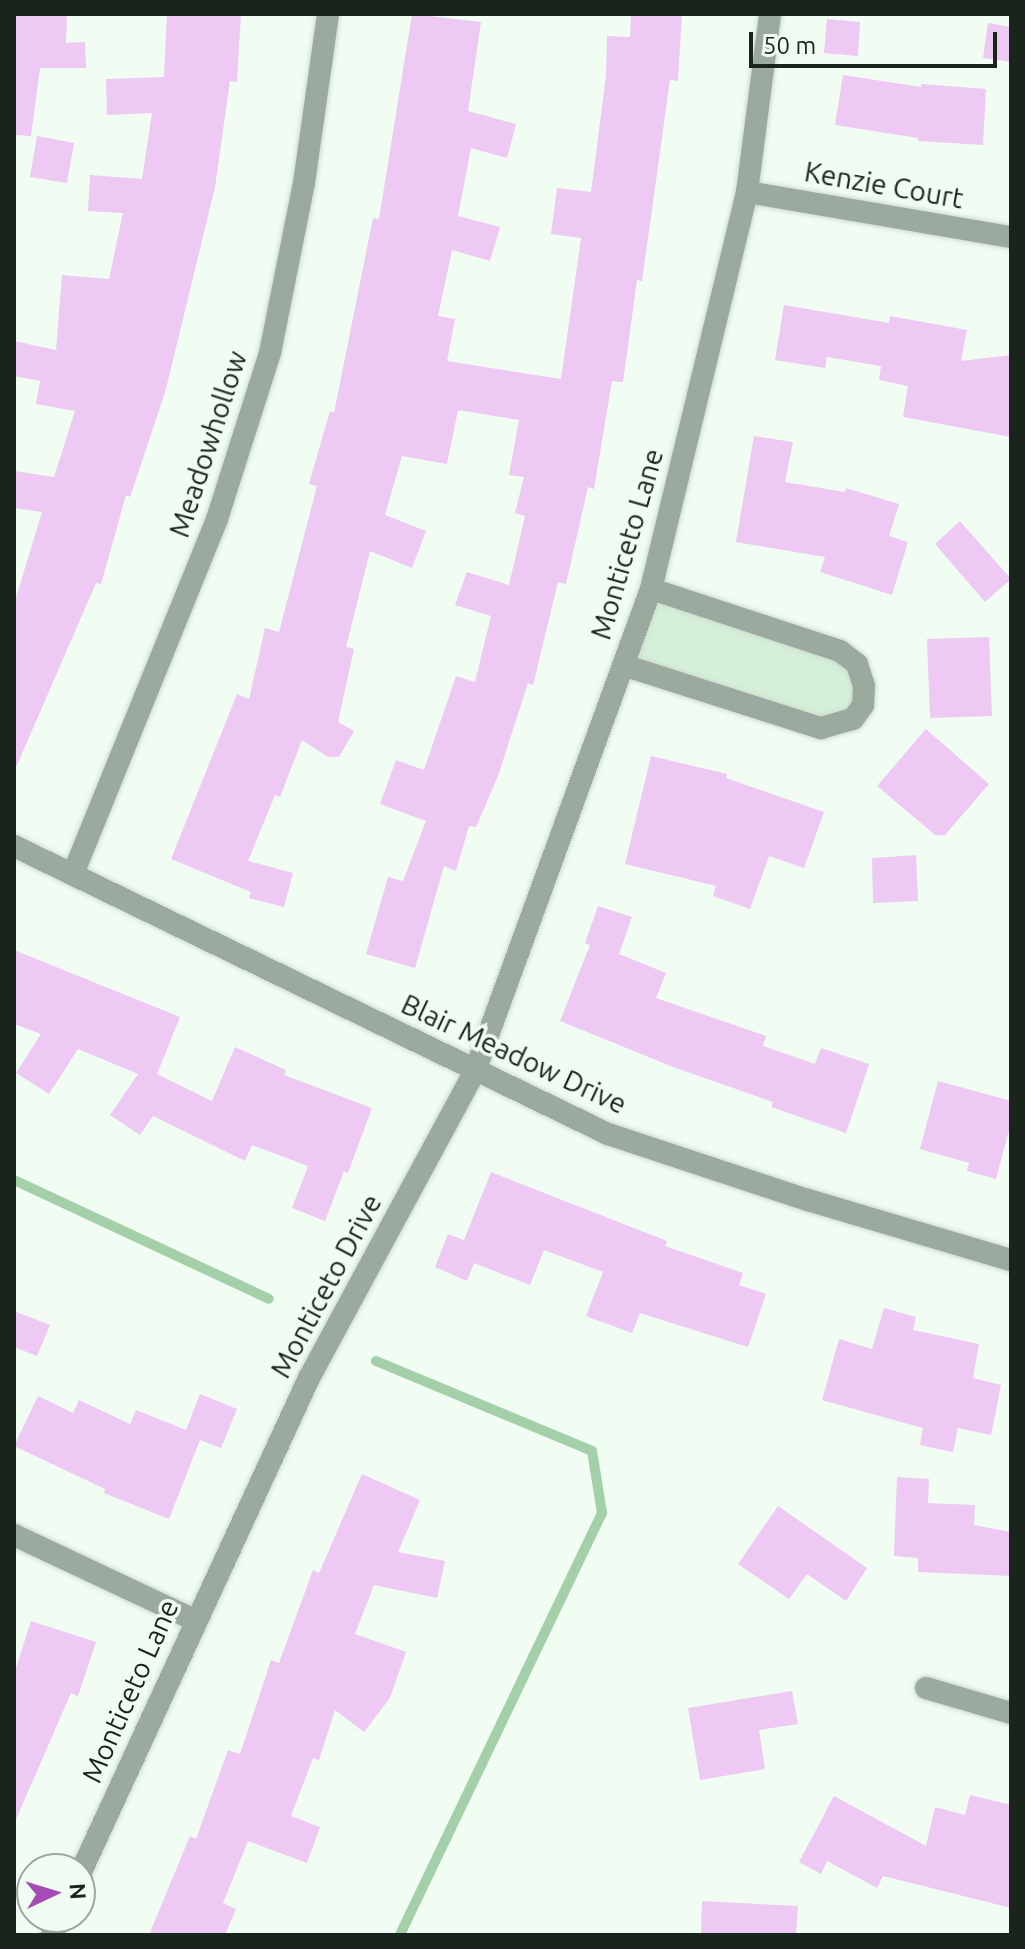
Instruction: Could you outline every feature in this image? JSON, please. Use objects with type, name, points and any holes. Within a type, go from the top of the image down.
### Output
[{"type":"street","name":"Meadowhollow","points":[[73,874],[217,519],[270,353],[304,183],[328,14]]},
{"type":"street","name":"Monticeto Lane","points":[[475,1071],[651,589],[747,192],[770,14]]},
{"type":"street","name":"Kenzie Court","points":[[747,192],[1011,237]]},
{"type":"street","points":[[623,665],[821,728],[853,719],[863,705],[864,686],[857,664],[840,651],[651,589]]},
{"type":"street","name":"Blair Meadow Drive","points":[[14,846],[608,1134],[808,1200],[1011,1260]]},
{"type":"street","name":"Monticeto Drive","points":[[235,1532],[309,1378],[475,1071]]},
{"type":"street","name":"Monticeto Lane","points":[[90,1853],[235,1532]]},
{"type":"street","points":[[14,1535],[195,1620]]},
{"type":"street","points":[[926,1688],[1011,1713]]},
{"type":"green space","points":[[654,594],[853,666],[860,704],[836,724],[626,664]]},
{"type":"building","points":[[14,14],[67,14],[66,43],[85,42],[86,68],[40,68],[31,136],[14,135]]},
{"type":"building","points":[[167,14],[241,14],[237,82],[230,81],[215,187],[166,389],[130,497],[126,495],[101,584],[96,583],[14,772],[14,604],[42,512],[14,508],[14,471],[54,477],[75,411],[36,404],[40,381],[14,376],[14,341],[56,350],[62,275],[109,279],[123,213],[88,211],[90,175],[142,179],[152,113],[107,115],[106,79],[164,77]]},
{"type":"building","points":[[412,14],[481,22],[468,111],[516,124],[507,158],[471,148],[458,216],[500,227],[490,261],[452,250],[438,316],[455,319],[447,361],[561,379],[581,238],[551,234],[557,188],[591,192],[606,76],[607,36],[630,37],[631,14],[682,14],[678,81],[670,80],[642,281],[637,280],[623,382],[612,381],[594,489],[588,487],[566,584],[558,582],[533,685],[528,683],[498,776],[476,827],[469,826],[456,871],[444,866],[415,968],[366,954],[388,877],[403,881],[426,821],[380,804],[396,760],[424,770],[456,676],[475,682],[491,616],[455,605],[467,572],[509,585],[525,516],[515,513],[524,477],[509,475],[519,420],[458,410],[447,464],[402,456],[385,515],[426,531],[412,568],[370,551],[346,647],[354,649],[338,722],[354,731],[339,757],[328,757],[302,740],[280,797],[275,795],[248,861],[293,873],[284,907],[249,898],[251,892],[171,859],[237,694],[249,699],[265,628],[279,632],[317,486],[309,484],[330,411],[334,413],[373,218],[379,219]]},
{"type":"building","points":[[827,19],[860,22],[858,56],[824,53]]},
{"type":"building","points":[[988,23],[1011,27],[1011,62],[983,58]]},
{"type":"building","points":[[843,75],[921,87],[921,84],[986,89],[983,145],[918,141],[918,138],[835,125]]},
{"type":"building","points":[[37,136],[74,143],[67,183],[30,177]]},
{"type":"building","points":[[784,305],[889,323],[890,316],[967,330],[961,361],[1011,355],[1011,437],[903,417],[908,386],[879,380],[881,366],[827,357],[825,368],[775,360]]},
{"type":"building","points":[[754,436],[793,442],[785,482],[845,492],[846,488],[899,504],[889,536],[908,542],[892,595],[820,572],[825,557],[736,542]]},
{"type":"building","points":[[960,521],[1011,579],[985,602],[935,544]]},
{"type":"building","points":[[989,637],[992,716],[930,718],[927,639]]},
{"type":"building","points":[[926,729],[989,784],[945,835],[935,835],[877,786]]},
{"type":"building","points":[[651,756],[727,774],[726,778],[824,812],[804,868],[769,856],[750,909],[713,896],[716,886],[625,864]]},
{"type":"building","points":[[916,855],[918,901],[873,903],[872,858]]},
{"type":"building","points":[[598,906],[632,917],[619,954],[666,973],[656,998],[766,1036],[763,1046],[815,1064],[821,1048],[869,1064],[846,1133],[771,1107],[773,1102],[673,1067],[560,1021],[590,945],[585,943]]},
{"type":"building","points":[[14,950],[180,1017],[157,1074],[212,1101],[235,1047],[286,1070],[284,1075],[372,1108],[348,1173],[344,1171],[325,1221],[292,1208],[308,1166],[252,1145],[245,1161],[153,1116],[140,1135],[110,1115],[138,1074],[78,1049],[49,1094],[16,1073],[41,1034],[14,1024]]},
{"type":"building","points":[[938,1081],[1011,1101],[1011,1123],[996,1179],[967,1171],[969,1163],[920,1149]]},
{"type":"building","points":[[491,1172],[667,1241],[665,1246],[743,1273],[739,1285],[766,1294],[748,1347],[640,1313],[632,1333],[586,1316],[603,1272],[544,1250],[530,1285],[474,1263],[467,1281],[435,1267],[448,1234],[464,1240]]},
{"type":"building","points":[[884,1308],[916,1317],[913,1330],[979,1344],[973,1378],[1001,1385],[991,1435],[958,1428],[953,1452],[920,1445],[923,1428],[822,1400],[839,1339],[872,1349]]},
{"type":"building","points":[[14,1311],[50,1325],[37,1356],[14,1347]]},
{"type":"building","points":[[200,1394],[237,1409],[221,1448],[200,1440],[169,1519],[104,1493],[105,1489],[14,1446],[38,1396],[73,1413],[79,1400],[130,1424],[136,1410],[186,1430]]},
{"type":"building","points":[[362,1474],[420,1500],[398,1552],[445,1561],[437,1598],[374,1585],[355,1634],[406,1652],[390,1698],[364,1732],[335,1710],[319,1760],[313,1758],[291,1816],[320,1827],[307,1863],[248,1841],[223,1903],[236,1909],[225,1935],[149,1935],[190,1836],[196,1839],[228,1750],[240,1754],[271,1660],[279,1663],[313,1570],[319,1573]]},
{"type":"building","points":[[897,1477],[929,1479],[928,1503],[975,1505],[974,1525],[1011,1532],[1011,1576],[918,1572],[918,1558],[894,1556]]},
{"type":"building","points":[[778,1506],[867,1568],[846,1601],[807,1574],[789,1599],[738,1564]]},
{"type":"building","points":[[31,1621],[96,1642],[78,1696],[71,1693],[14,1824],[14,1674]]},
{"type":"building","points":[[792,1691],[798,1724],[759,1730],[765,1769],[700,1780],[688,1708]]},
{"type":"building","points":[[970,1795],[1011,1805],[1011,1908],[883,1876],[877,1888],[827,1861],[821,1874],[799,1862],[834,1796],[926,1846],[935,1807],[965,1815]]},
{"type":"building","points":[[702,1901],[798,1906],[796,1935],[701,1935]]},
{"type":"waterway","points":[[14,1180],[269,1299]]},
{"type":"waterway","points":[[376,1361],[592,1451],[602,1513],[400,1935]]}]
